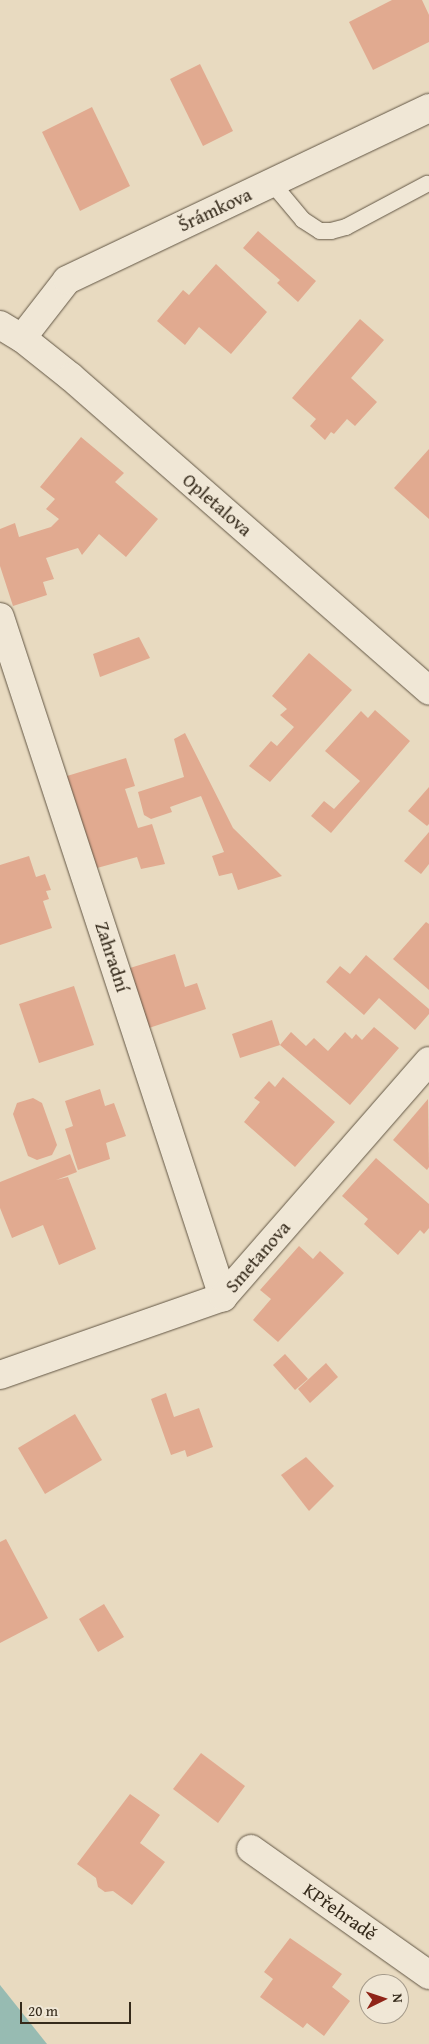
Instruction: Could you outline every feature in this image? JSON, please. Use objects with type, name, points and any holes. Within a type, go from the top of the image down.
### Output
[{"type":"street","name":"Šrámkova","points":[[11,331],[67,280],[429,108]]},
{"type":"street","name":"Opletalova","points":[[11,331],[429,690]]},
{"type":"street","name":"Zahradní","points":[[0,617],[223,1297]]},
{"type":"street","name":"Smetanova","points":[[0,1375],[223,1297],[429,1061]]},
{"type":"street","name":"KPřehradě","points":[[251,1849],[429,1975]]},
{"type":"lane","points":[[272,183],[303,220],[320,231],[331,231],[346,227],[427,184]]},
{"type":"water","points":[[0,1985],[47,2044],[0,2044]]},
{"type":"building","points":[[392,0],[422,0],[429,15],[429,42],[373,70],[349,22]]},
{"type":"building","points":[[200,64],[233,131],[203,146],[170,79]]},
{"type":"building","points":[[92,107],[130,186],[80,211],[42,132]]},
{"type":"building","points":[[258,231],[316,281],[298,302],[277,283],[280,280],[243,248]]},
{"type":"building","points":[[216,264],[267,312],[231,354],[199,327],[185,345],[157,321],[183,290],[189,295]]},
{"type":"building","points":[[360,319],[384,340],[351,378],[377,402],[355,426],[347,419],[334,434],[331,432],[325,440],[310,426],[316,419],[292,398]]},
{"type":"building","points":[[81,437],[124,473],[115,482],[158,519],[126,557],[99,534],[82,555],[78,548],[46,558],[54,579],[43,582],[47,595],[13,606],[0,566],[0,529],[15,523],[19,537],[51,527],[59,519],[46,509],[55,499],[40,487]]},
{"type":"building","points":[[429,449],[429,519],[394,488]]},
{"type":"building","points":[[139,637],[150,658],[100,677],[93,654]]},
{"type":"building","points":[[309,653],[352,690],[270,782],[249,766],[271,741],[277,746],[294,727],[280,715],[287,709],[272,696]]},
{"type":"building","points":[[375,710],[410,741],[331,833],[311,816],[324,801],[334,809],[360,781],[325,751],[361,711],[368,718]]},
{"type":"building","points":[[185,733],[233,828],[282,876],[238,890],[232,873],[219,876],[212,856],[224,852],[201,796],[170,807],[172,812],[151,819],[144,815],[138,792],[184,777],[174,739]]},
{"type":"building","points":[[126,758],[135,786],[125,789],[138,828],[152,824],[165,864],[141,869],[137,857],[97,868],[67,776]]},
{"type":"building","points":[[429,787],[429,824],[427,826],[408,811]]},
{"type":"building","points":[[429,832],[429,864],[421,874],[404,861]]},
{"type":"building","points":[[29,856],[36,877],[45,874],[51,890],[46,891],[49,899],[43,901],[52,928],[0,945],[0,865]]},
{"type":"building","points":[[426,922],[429,924],[429,990],[393,959]]},
{"type":"building","points":[[175,954],[185,987],[197,983],[206,1009],[149,1028],[130,968]]},
{"type":"building","points":[[366,955],[429,1009],[429,1014],[415,1030],[379,998],[364,1015],[326,982],[340,966],[350,974]]},
{"type":"building","points":[[74,986],[94,1045],[39,1063],[19,1004]]},
{"type":"building","points":[[272,1020],[280,1045],[240,1058],[232,1034]]},
{"type":"building","points":[[374,1027],[399,1048],[350,1105],[280,1045],[291,1032],[306,1046],[314,1038],[328,1051],[345,1032],[352,1039],[356,1034],[362,1040]]},
{"type":"building","points":[[283,1077],[335,1122],[295,1167],[244,1122],[260,1102],[254,1098],[269,1081],[275,1087]]},
{"type":"building","points":[[100,1089],[105,1106],[114,1103],[126,1136],[106,1143],[110,1159],[78,1170],[65,1129],[73,1126],[65,1101]]},
{"type":"building","points":[[33,1098],[42,1103],[57,1145],[52,1155],[37,1160],[28,1156],[13,1114],[17,1103]]},
{"type":"building","points":[[428,1099],[429,1167],[427,1170],[393,1140]]},
{"type":"building","points":[[70,1154],[77,1172],[56,1180],[68,1177],[96,1249],[59,1265],[43,1225],[12,1238],[0,1208],[0,1182]]},
{"type":"building","points":[[376,1158],[429,1204],[429,1228],[424,1234],[420,1230],[398,1255],[364,1224],[368,1219],[342,1196]]},
{"type":"building","points":[[299,1246],[313,1259],[320,1251],[344,1273],[278,1342],[253,1320],[271,1299],[260,1290]]},
{"type":"building","points":[[285,1354],[308,1379],[295,1390],[273,1365]]},
{"type":"building","points":[[326,1363],[338,1377],[310,1403],[298,1389]]},
{"type":"building","points":[[166,1393],[174,1417],[199,1408],[213,1447],[187,1457],[185,1450],[171,1455],[151,1399]]},
{"type":"building","points":[[75,1414],[102,1460],[45,1494],[18,1448]]},
{"type":"building","points":[[306,1457],[334,1486],[309,1511],[281,1475]]},
{"type":"building","points":[[6,1539],[48,1618],[0,1643],[0,1542]]},
{"type":"building","points":[[104,1604],[124,1637],[98,1652],[79,1619]]},
{"type":"building","points":[[201,1753],[245,1786],[218,1823],[173,1789]]},
{"type":"building","points":[[130,1794],[160,1815],[140,1843],[165,1862],[132,1905],[113,1891],[105,1892],[98,1887],[96,1878],[77,1864]]},
{"type":"building","points":[[290,1938],[342,1974],[332,1987],[350,2001],[324,2036],[307,2023],[303,2028],[260,1997],[273,1979],[264,1972]]}]
